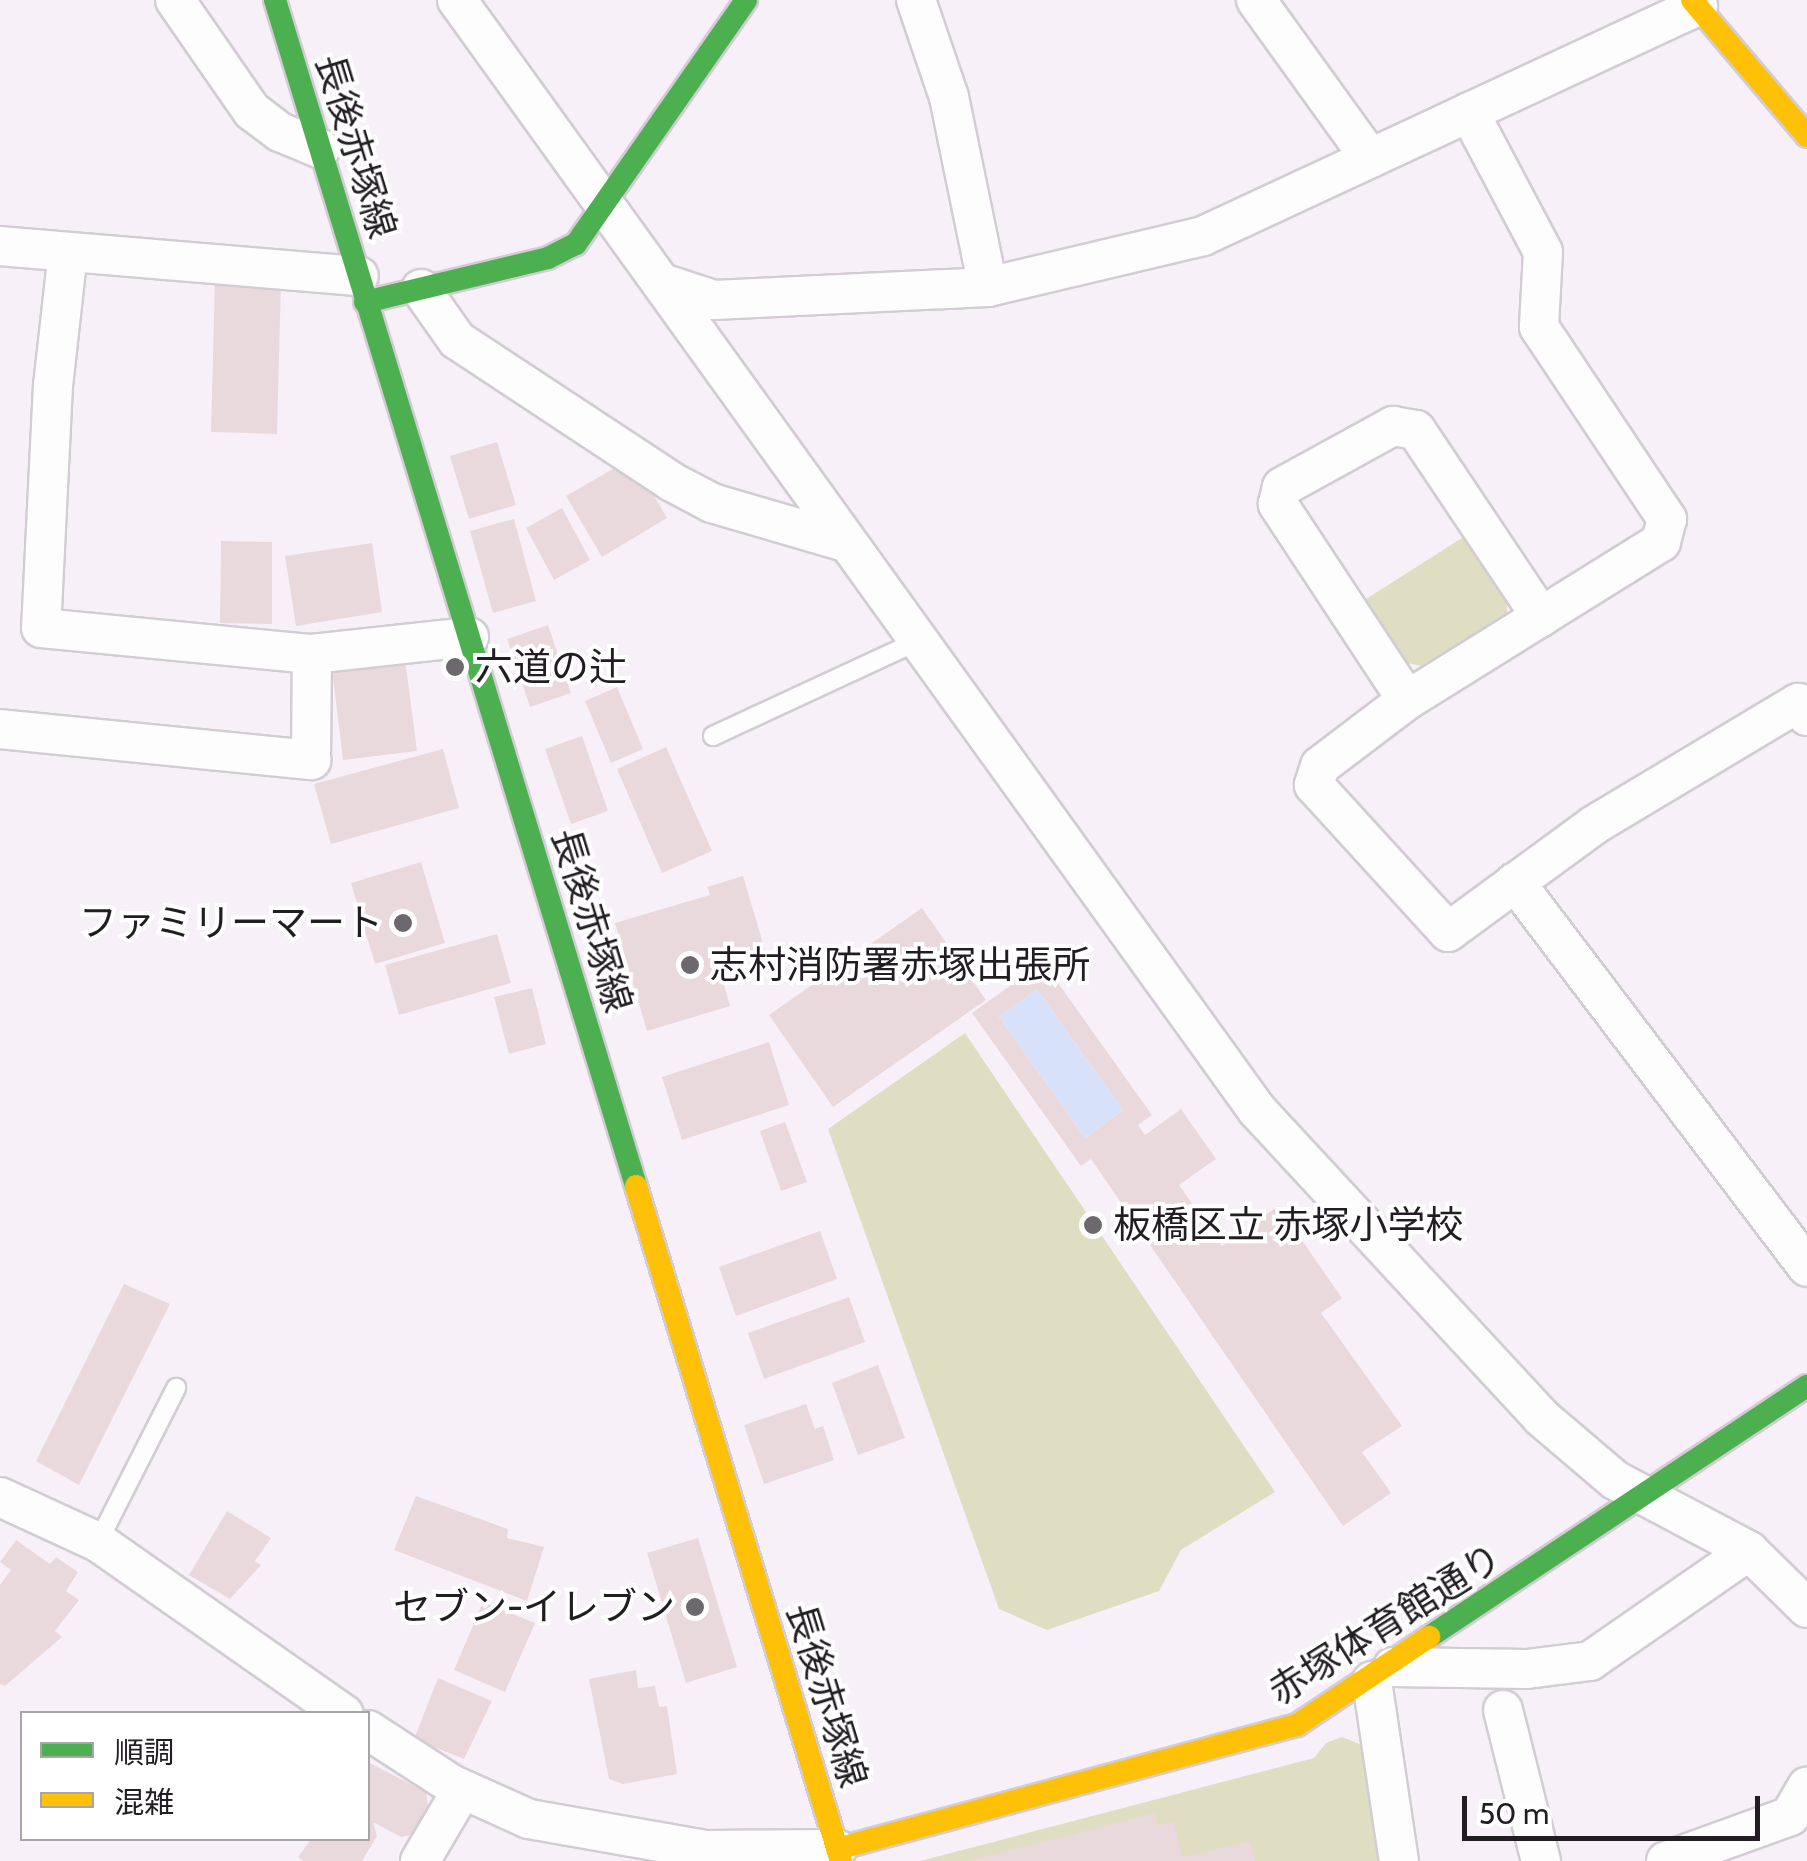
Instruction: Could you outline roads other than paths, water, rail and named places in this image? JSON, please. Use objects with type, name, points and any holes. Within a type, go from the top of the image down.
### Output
[{"type":"main road","name":"長後赤塚線","points":[[275,0],[839,1855]]},
{"type":"main road","points":[[362,289],[421,289],[564,252],[606,206],[746,0]]},
{"type":"main road","points":[[1695,3],[1807,136]]},
{"type":"main road","name":"赤塚体育館通り","points":[[839,1855],[1248,1743],[1298,1725],[1383,1674],[1807,1386]]},
{"type":"street","points":[[175,0],[252,110],[280,132],[321,148]]},
{"type":"street","points":[[457,0],[842,541],[1257,1110],[1541,1417],[1616,1480],[1749,1550],[1807,1608]]},
{"type":"street","points":[[916,0],[949,97],[988,287]]},
{"type":"street","points":[[1256,0],[1370,158]]},
{"type":"street","points":[[662,283],[714,300],[988,287],[1203,236],[1695,3]]},
{"type":"street","points":[[1469,112],[1543,252],[1539,327],[1667,519],[1661,542],[1407,700],[1320,766],[1314,785],[1448,932],[1594,825],[1798,702],[1807,716]]},
{"type":"street","points":[[0,246],[362,289]]},
{"type":"street","points":[[68,252],[53,385],[42,628],[312,654],[469,637]]},
{"type":"street","points":[[421,289],[457,340],[672,482],[712,503],[842,541]]},
{"type":"street","points":[[1407,700],[1278,504],[1282,487],[1393,426],[1416,430],[1541,617]]},
{"type":"street","points":[[0,729],[311,760],[312,654]]},
{"type":"street","points":[[1515,882],[1807,1267]]},
{"type":"street","points":[[0,1497],[98,1542],[340,1711]]},
{"type":"street","points":[[1399,1861],[1383,1674],[1517,1686],[1590,1661],[1749,1550]]},
{"type":"street","points":[[1517,1686],[1541,1861]]},
{"type":"street","points":[[370,1731],[456,1787],[529,1819],[706,1856],[839,1855]]},
{"type":"street","points":[[1666,1861],[1790,1816],[1807,1786]]},
{"type":"street","points":[[420,1861],[456,1787]]},
{"type":"lane","points":[[713,736],[918,641]]},
{"type":"lane","points":[[98,1542],[176,1388]]},
{"type":"water","points":[[1037,989],[1123,1110],[1085,1138],[999,1017]]},
{"type":"place","name":"六道の辻","points":[[455,667]]},
{"type":"place","name":"ファミリーマート","points":[[403,923]]},
{"type":"place","name":"志村消防署赤塚出張所","points":[[690,965]]},
{"type":"place","name":"板橋区立 赤塚小学校","points":[[1093,1225]]},
{"type":"place","name":"セブン-イレブン","points":[[695,1607]]}]
